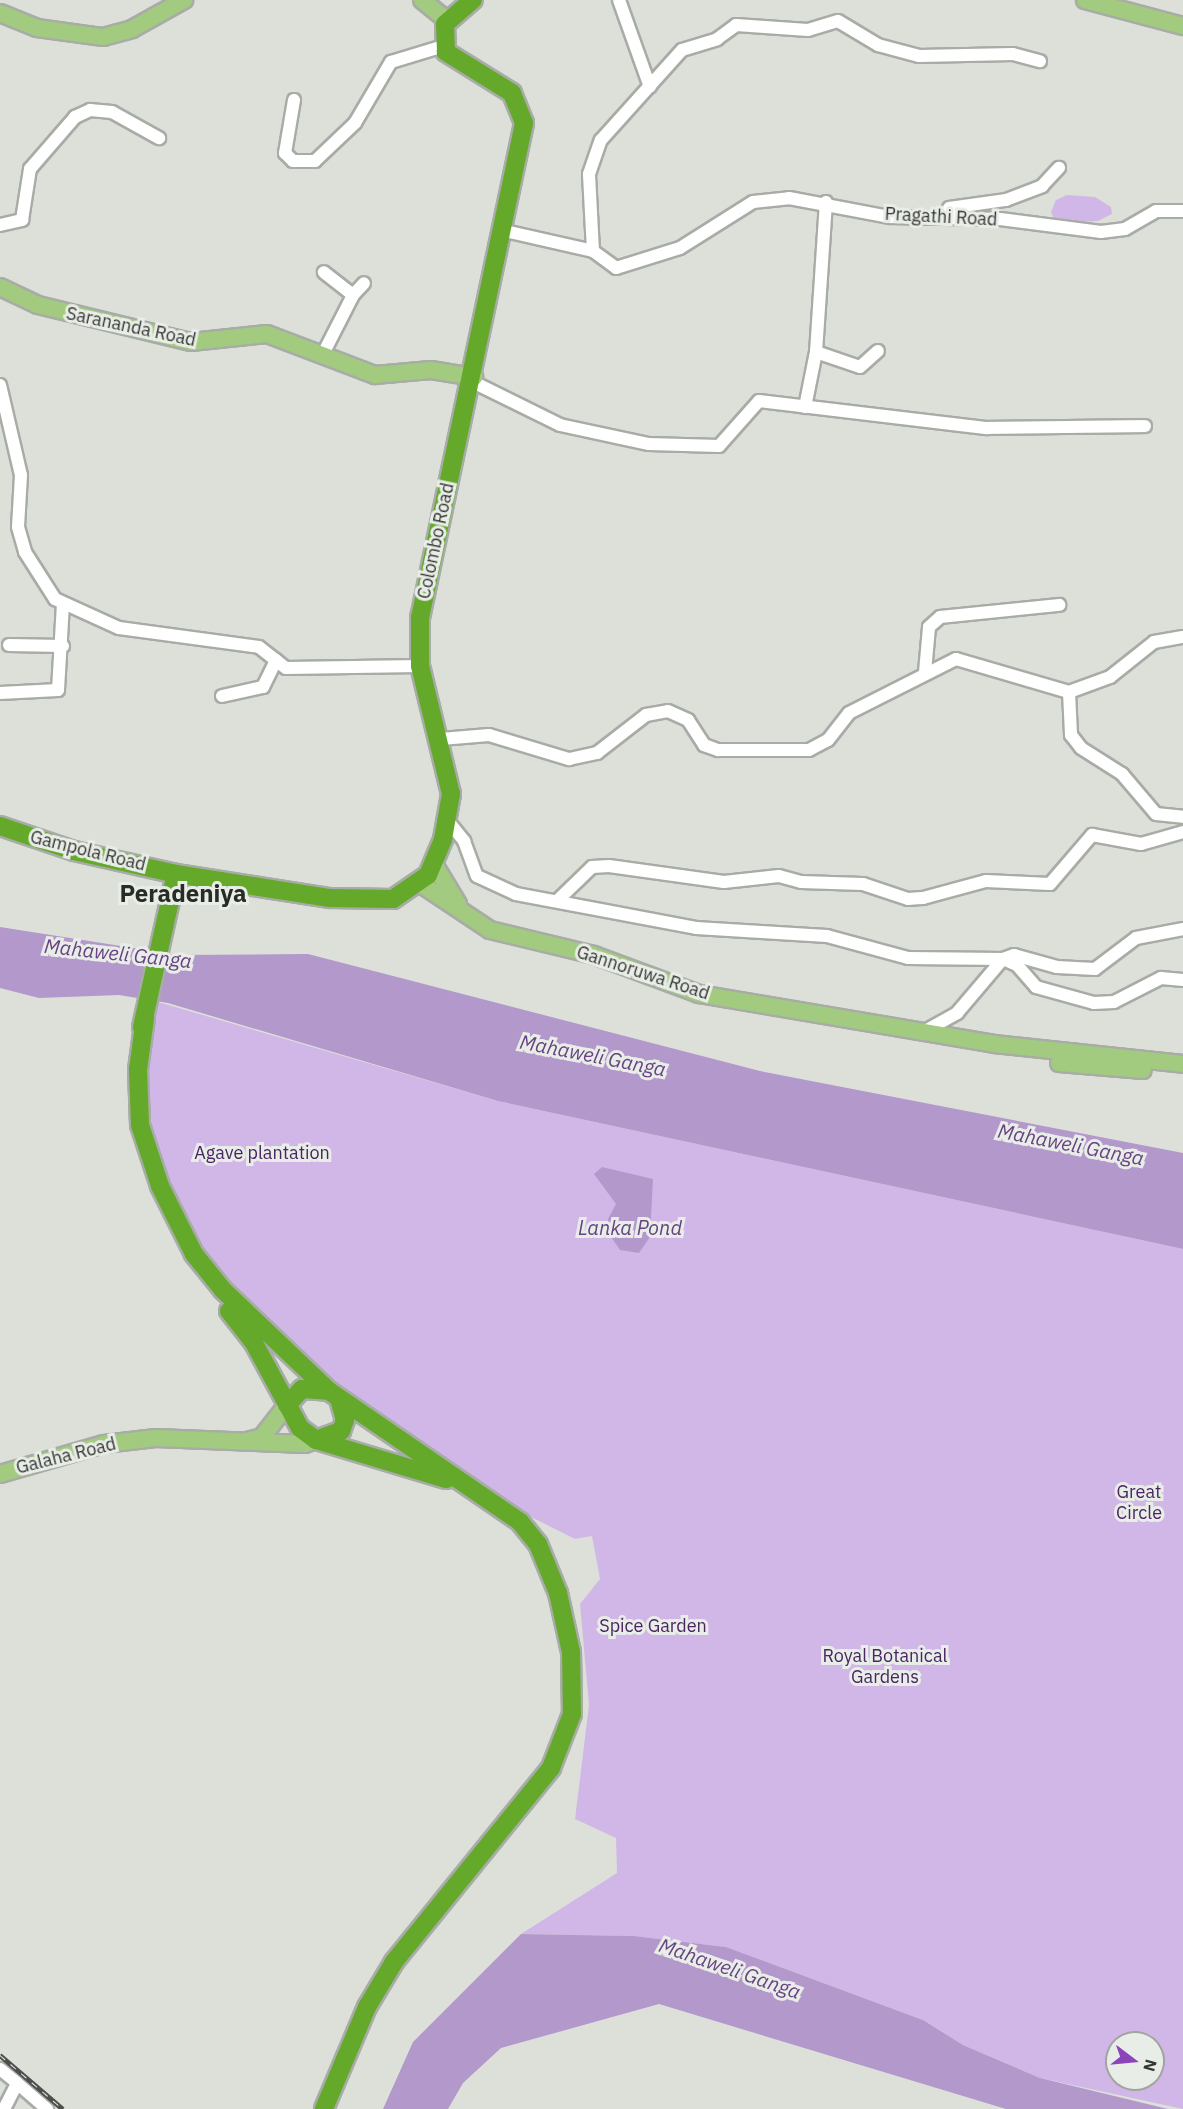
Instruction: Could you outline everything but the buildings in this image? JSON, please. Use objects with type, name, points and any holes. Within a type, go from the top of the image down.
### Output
[{"type":"highway","points":[[444,46],[458,7]]},
{"type":"highway","name":"Colombo Road","points":[[176,874],[359,901],[393,899],[421,884],[434,864],[448,821],[451,784],[420,666],[423,601],[473,379],[523,140],[522,110],[507,88],[454,61],[444,46]]},
{"type":"highway","name":"Gampola Road","points":[[0,826],[74,851],[176,874]]},
{"type":"highway","points":[[176,874],[145,1018],[131,1070],[131,1124],[144,1169],[174,1239],[249,1336],[300,1428],[316,1440],[435,1473],[472,1496],[542,1561]]},
{"type":"highway","points":[[145,1018],[138,1070],[140,1125],[177,1223],[223,1290],[334,1395],[520,1522],[538,1544],[542,1561],[558,1593],[571,1652],[573,1696],[564,1740],[541,1781],[389,1970],[324,2109]]},
{"type":"highway","points":[[287,1405],[302,1389],[334,1395]]},
{"type":"highway","points":[[316,1440],[341,1431],[345,1420],[334,1395]]},
{"type":"main road","points":[[0,13],[37,28],[103,37],[132,29],[184,0]]},
{"type":"main road","points":[[422,0],[458,7]]},
{"type":"main road","points":[[1085,0],[1183,26]]},
{"type":"main road","name":"Sarananda Road","points":[[0,287],[38,305],[181,340],[207,343],[267,334],[383,376],[431,370],[473,379]]},
{"type":"main road","name":"Gannoruwa Road","points":[[434,864],[463,912]]},
{"type":"main road","name":"Gannoruwa Road","points":[[421,884],[490,930],[594,955],[699,993],[1006,1056],[1152,1066],[1183,1064]]},
{"type":"main road","name":"Gannoruwa Road","points":[[829,1018],[1152,1066],[1183,1074]]},
{"type":"main road","name":"Galaha Road","points":[[241,1443],[262,1437],[287,1405]]},
{"type":"main road","name":"Galaha Road","points":[[0,1474],[104,1444],[156,1438],[241,1443],[316,1440]]},
{"type":"street","points":[[619,0],[650,87]]},
{"type":"street","points":[[593,251],[589,174],[601,140],[682,50],[717,39],[736,25],[807,30],[838,21],[878,45],[919,56],[1013,54],[1040,61]]},
{"type":"street","points":[[294,100],[285,153],[292,160],[315,161],[355,123],[391,62],[444,46]]},
{"type":"street","points":[[0,225],[22,220],[30,169],[75,117],[90,110],[112,112],[159,138]]},
{"type":"street","points":[[882,215],[1006,200],[1042,186],[1059,168]]},
{"type":"street","name":"Pragathi Road","points":[[505,231],[593,251],[616,268],[632,267],[680,248],[753,202],[826,202],[882,215],[1000,219],[1101,232],[1125,229],[1156,211],[1183,211]]},
{"type":"street","points":[[805,407],[816,352],[826,202]]},
{"type":"street","points":[[324,272],[353,295]]},
{"type":"street","points":[[323,354],[353,295],[364,283]]},
{"type":"street","points":[[816,352],[860,367],[878,351]]},
{"type":"street","points":[[473,379],[560,424],[650,444],[719,446],[759,401],[987,428],[1146,426]]},
{"type":"street","points":[[0,385],[21,474],[18,527],[25,552],[49,594],[63,604],[119,628],[230,639],[259,647],[286,668],[420,666]]},
{"type":"street","points":[[0,693],[58,690],[63,646],[63,604]]},
{"type":"street","points":[[925,672],[929,627],[940,617],[1059,605]]},
{"type":"street","points":[[441,739],[489,735],[569,759],[597,753],[646,715],[668,711],[688,720],[704,745],[718,750],[810,750],[828,740],[849,713],[925,672],[964,659],[1069,692],[1110,677],[1154,642],[1183,637]]},
{"type":"street","points":[[9,645],[63,646]]},
{"type":"street","points":[[222,696],[263,687],[276,660]]},
{"type":"street","points":[[1069,692],[1071,735],[1081,748],[1122,774],[1156,814],[1183,817]]},
{"type":"street","points":[[448,821],[484,882],[516,894],[559,899],[696,928],[827,936],[908,958],[1003,959],[1014,955],[1057,967],[1095,969],[1136,938],[1183,929]]},
{"type":"street","points":[[559,899],[592,867],[609,866],[724,882],[779,876],[801,882],[863,884],[908,899],[923,898],[986,881],[1050,884],[1092,835],[1141,844],[1183,832]]},
{"type":"street","points":[[1003,959],[1017,965],[1036,987],[1094,1003],[1114,1002],[1161,978],[1183,980]]},
{"type":"street","points":[[925,1031],[957,1012],[1003,959]]},
{"type":"street","points":[[0,2069],[47,2109]]},
{"type":"street","points":[[4,2109],[17,2083]]},
{"type":"green space","points":[[1067,195],[1095,197],[1111,207],[1112,214],[1098,221],[1056,223],[1051,212],[1056,200]]},
{"type":"green space","name":"Royal Botanical Gardens","points":[[158,1002],[498,1101],[1183,1249],[1183,2109],[1040,2078],[963,2045],[923,2020],[726,1947],[634,1936],[521,1934],[617,1873],[616,1838],[575,1819],[589,1705],[580,1604],[600,1579],[592,1536],[575,1539],[525,1514],[336,1389],[210,1262],[170,1189],[150,1127],[147,1070]]},
{"type":"water","name":"Mahaweli Ganga","points":[[0,927],[178,955],[308,954],[760,1071],[1183,1153],[1183,1249],[498,1101],[168,1003],[119,995],[39,998],[0,988]]},
{"type":"water","name":"Lanka Pond","points":[[602,1167],[653,1179],[650,1237],[639,1253],[620,1250],[609,1234],[608,1219],[616,1204],[594,1174]]},
{"type":"water","name":"Mahaweli Ganga","points":[[521,1934],[634,1936],[726,1947],[923,2020],[963,2045],[1040,2078],[1168,2109],[1006,2109],[659,2004],[501,2048],[463,2083],[448,2109],[383,2109],[413,2042]]},
{"type":"railway","points":[[0,2055],[63,2109]]},
{"type":"district","name":"Peradeniya","points":[[183,894]]},
{"type":"park label","name":"Agave plantation","points":[[262,1153]]},
{"type":"park label","name":"Great Circle","points":[[1139,1503]]},
{"type":"park label","name":"Spice Garden","points":[[653,1626]]}]
